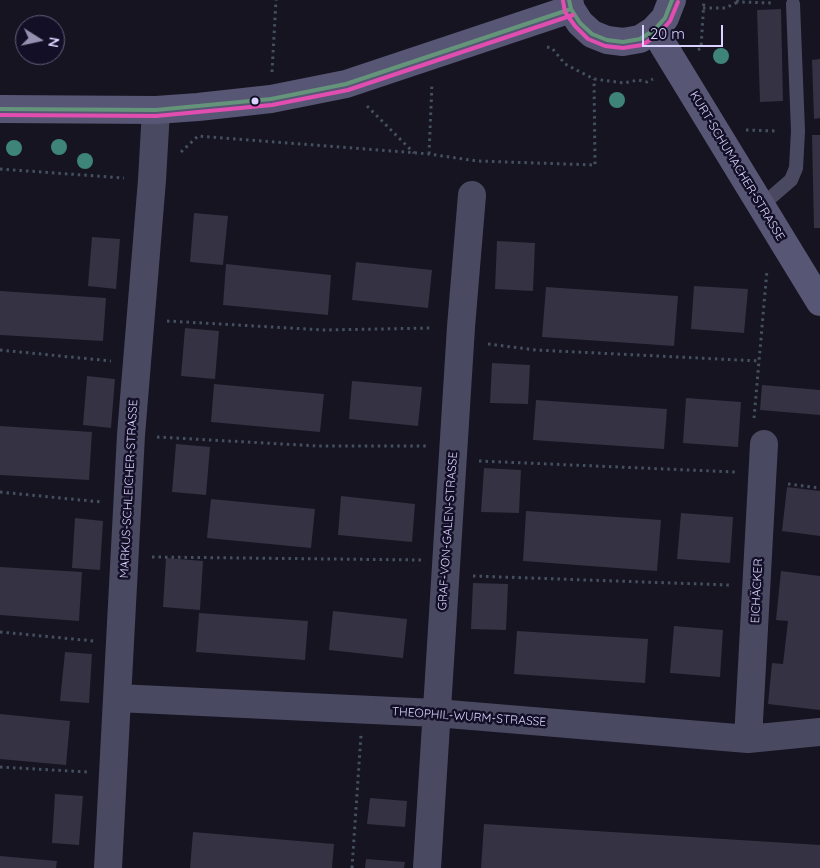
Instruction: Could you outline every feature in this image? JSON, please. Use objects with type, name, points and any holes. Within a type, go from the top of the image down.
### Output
[{"type":"street","points":[[0,109],[156,110],[271,99],[346,84],[570,4],[580,23],[592,34],[607,40],[623,42],[640,38],[654,30],[665,18],[672,0]]},
{"type":"street","name":"KURT-SCHUMACHER-STRASSE","points":[[654,30],[820,302]]},
{"type":"street","name":"MARKUS-SCHLEICHER-STRASSE","points":[[108,868],[131,435],[156,110]]},
{"type":"street","name":"GRAF-VON-GALEN-STRASSE","points":[[427,868],[453,452],[472,195]]},
{"type":"street","name":"EICHÄCKER","points":[[748,739],[764,444]]},
{"type":"street","name":"THEOPHIL-WURM-STRASSE","points":[[117,698],[436,714],[748,739],[820,732]]},
{"type":"lane","points":[[762,206],[791,180],[796,168],[798,131],[793,4]]},
{"type":"path","points":[[271,99],[276,0]]},
{"type":"path","points":[[703,8],[725,8],[738,1],[793,4]]},
{"type":"path","points":[[0,169],[152,180],[198,136],[429,154],[477,161],[595,165],[594,79]]},
{"type":"path","points":[[429,154],[432,83]]},
{"type":"path","points":[[346,84],[414,154]]},
{"type":"path","points":[[764,444],[754,420],[768,264],[789,251]]},
{"type":"path","points":[[141,319],[324,330],[461,334],[536,350],[759,361]]},
{"type":"path","points":[[0,350],[137,364]]},
{"type":"path","points":[[131,435],[453,452],[763,474]]},
{"type":"path","points":[[0,492],[128,505]]},
{"type":"path","points":[[125,557],[446,568],[757,586]]},
{"type":"path","points":[[0,632],[120,643]]},
{"type":"path","points":[[352,868],[362,710]]},
{"type":"path","points":[[0,766],[113,774]]},
{"type":"building","points":[[781,9],[783,101],[760,102],[757,10]]},
{"type":"building","points":[[820,59],[820,118],[814,119],[812,60]]},
{"type":"building","points":[[812,135],[820,135],[820,228],[814,228]]},
{"type":"building","points":[[194,213],[228,216],[223,265],[190,262]]},
{"type":"building","points":[[92,237],[120,239],[116,289],[88,286]]},
{"type":"building","points":[[497,241],[535,243],[533,291],[495,289]]},
{"type":"building","points":[[356,262],[432,270],[428,308],[352,300]]},
{"type":"building","points":[[226,264],[331,275],[328,315],[223,305]]},
{"type":"building","points":[[694,286],[748,289],[744,333],[691,329]]},
{"type":"building","points":[[546,287],[678,296],[674,346],[542,337]]},
{"type":"building","points":[[0,291],[106,298],[103,341],[0,335]]},
{"type":"building","points":[[185,328],[219,331],[215,379],[181,376]]},
{"type":"building","points":[[492,363],[530,365],[528,404],[490,403]]},
{"type":"building","points":[[87,376],[115,379],[111,428],[83,425]]},
{"type":"building","points":[[352,381],[422,387],[418,426],[349,419]]},
{"type":"building","points":[[214,384],[324,394],[320,432],[211,422]]},
{"type":"building","points":[[762,385],[820,390],[820,415],[760,410]]},
{"type":"building","points":[[686,398],[741,402],[738,447],[683,443]]},
{"type":"building","points":[[536,400],[667,409],[664,449],[533,440]]},
{"type":"building","points":[[0,426],[92,432],[89,480],[0,475]]},
{"type":"building","points":[[176,444],[210,447],[206,495],[172,492]]},
{"type":"building","points":[[484,468],[521,470],[519,513],[481,512]]},
{"type":"building","points":[[787,487],[820,491],[820,536],[782,531]]},
{"type":"building","points":[[341,496],[415,504],[412,542],[338,535]]},
{"type":"building","points":[[211,499],[315,509],[311,548],[207,538]]},
{"type":"building","points":[[526,511],[661,520],[657,571],[523,561]]},
{"type":"building","points":[[681,513],[733,517],[730,563],[677,559]]},
{"type":"building","points":[[75,518],[103,521],[100,570],[72,568]]},
{"type":"building","points":[[166,558],[203,561],[200,610],[163,607]]},
{"type":"building","points":[[0,567],[82,572],[79,621],[0,615]]},
{"type":"building","points":[[781,571],[820,576],[820,710],[768,704],[772,663],[783,664],[788,621],[776,620]]},
{"type":"building","points":[[473,583],[508,584],[506,630],[471,629]]},
{"type":"building","points":[[333,611],[407,619],[403,658],[329,650]]},
{"type":"building","points":[[199,613],[308,621],[305,660],[196,652]]},
{"type":"building","points":[[674,626],[723,630],[720,677],[670,673]]},
{"type":"building","points":[[517,631],[648,639],[645,683],[514,674]]},
{"type":"building","points":[[65,652],[92,654],[89,703],[60,701]]},
{"type":"building","points":[[0,714],[70,721],[66,765],[0,759]]},
{"type":"building","points":[[55,794],[83,796],[79,845],[52,843]]},
{"type":"building","points":[[370,798],[407,801],[405,827],[367,824]]},
{"type":"building","points":[[484,824],[820,845],[820,868],[481,868]]},
{"type":"building","points":[[193,832],[334,844],[332,868],[190,868]]},
{"type":"building","points":[[0,856],[57,861],[56,868],[0,868]]},
{"type":"building","points":[[366,859],[405,862],[404,868],[365,868]]},
{"type":"transit line","points":[[569,0],[571,9],[580,23],[592,34],[607,40],[623,42],[640,39],[654,30],[665,18],[672,0]]},
{"type":"transit line","points":[[563,1],[565,12],[588,39],[605,46],[623,48],[642,45],[658,35],[670,21],[678,2]]},
{"type":"transit line","points":[[0,109],[156,110],[271,99],[346,84],[571,9]]},
{"type":"transit line","points":[[0,115],[156,116],[272,105],[348,90],[573,15]]}]
